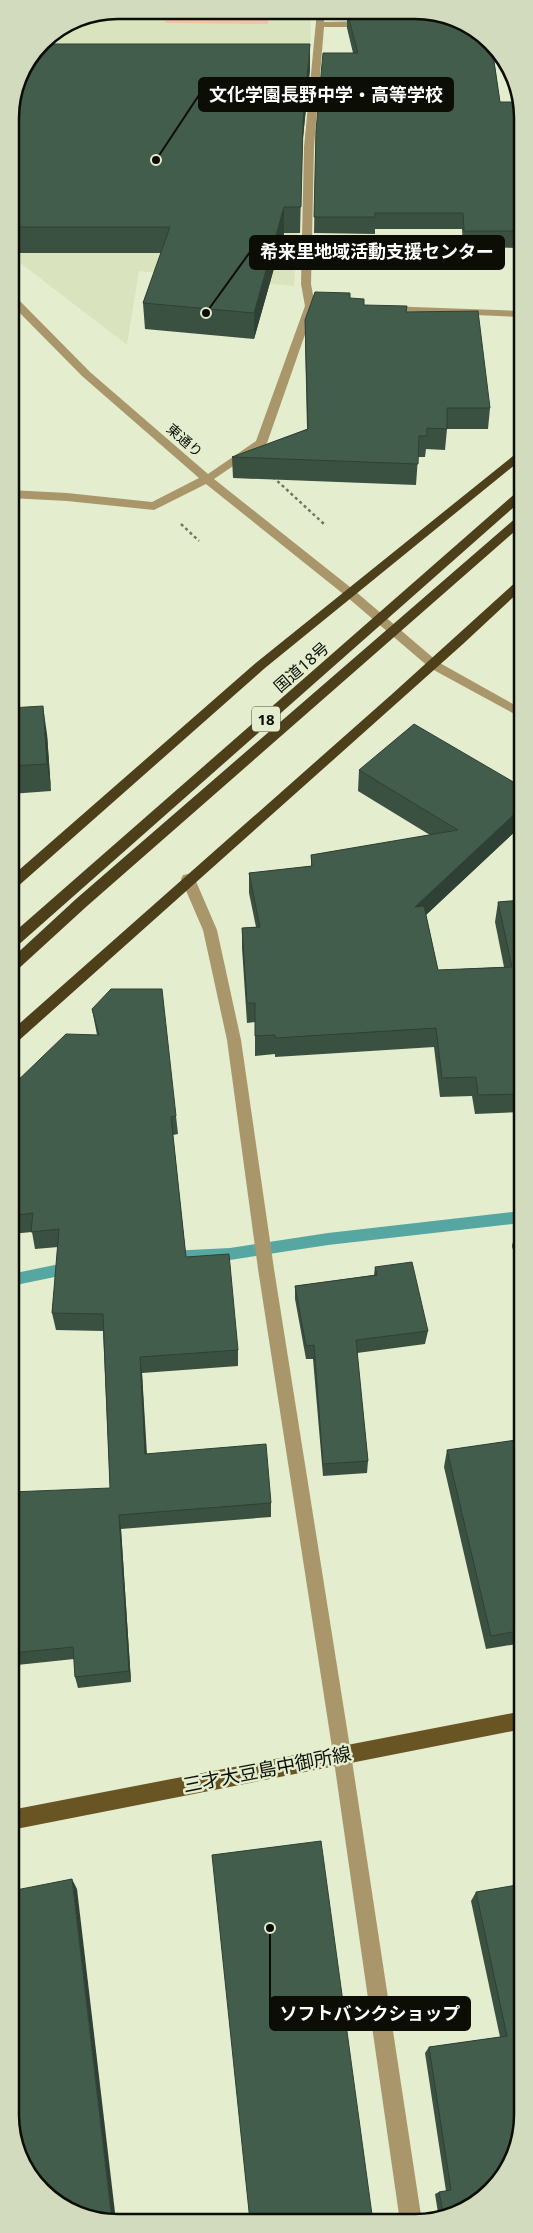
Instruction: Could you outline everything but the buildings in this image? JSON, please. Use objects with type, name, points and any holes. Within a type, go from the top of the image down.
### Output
[{"type":"highway","points":[[19,876],[261,666],[514,461]]},
{"type":"highway","name":"国道18号","points":[[19,935],[514,501]]},
{"type":"highway","name":"国道18号","points":[[19,960],[81,903],[514,525]]},
{"type":"highway","points":[[19,1031],[188,879],[434,665],[514,590]]},
{"type":"main road","name":"三才大豆島中御所線","points":[[19,1818],[514,1722]]},
{"type":"street","points":[[19,494],[67,497],[154,506],[207,479],[261,443],[314,306],[306,284],[309,147],[320,19]]},
{"type":"street","points":[[319,25],[377,24]]},
{"type":"street","name":"東通り","points":[[19,306],[86,374],[207,479],[351,594],[434,665],[514,710]]},
{"type":"street","points":[[377,308],[514,314]]},
{"type":"street","points":[[188,879],[210,930],[234,1040],[266,1269],[342,1754],[410,2214]]},
{"type":"path","points":[[269,473],[324,524]]},
{"type":"path","points":[[177,520],[199,541]]},
{"type":"shaded area","points":[[111,19],[310,19],[311,32],[294,286],[139,271],[127,345],[19,262],[19,111],[26,80],[35,63],[53,43],[68,32],[86,24]]},
{"type":"shaded area","points":[[166,19],[268,19],[268,24],[165,23]]},
{"type":"waterway","points":[[169,1257],[230,1254],[328,1239],[514,1218]]},
{"type":"waterway","points":[[19,1278],[74,1267]]},
{"type":"place","name":"文化学園長野中学・高等学校","points":[[156,160]]},
{"type":"place","name":"希来里地域活動支援センター","points":[[206,313]]},
{"type":"place","name":"ソフトバンクショップ","points":[[270,1928]]}]
